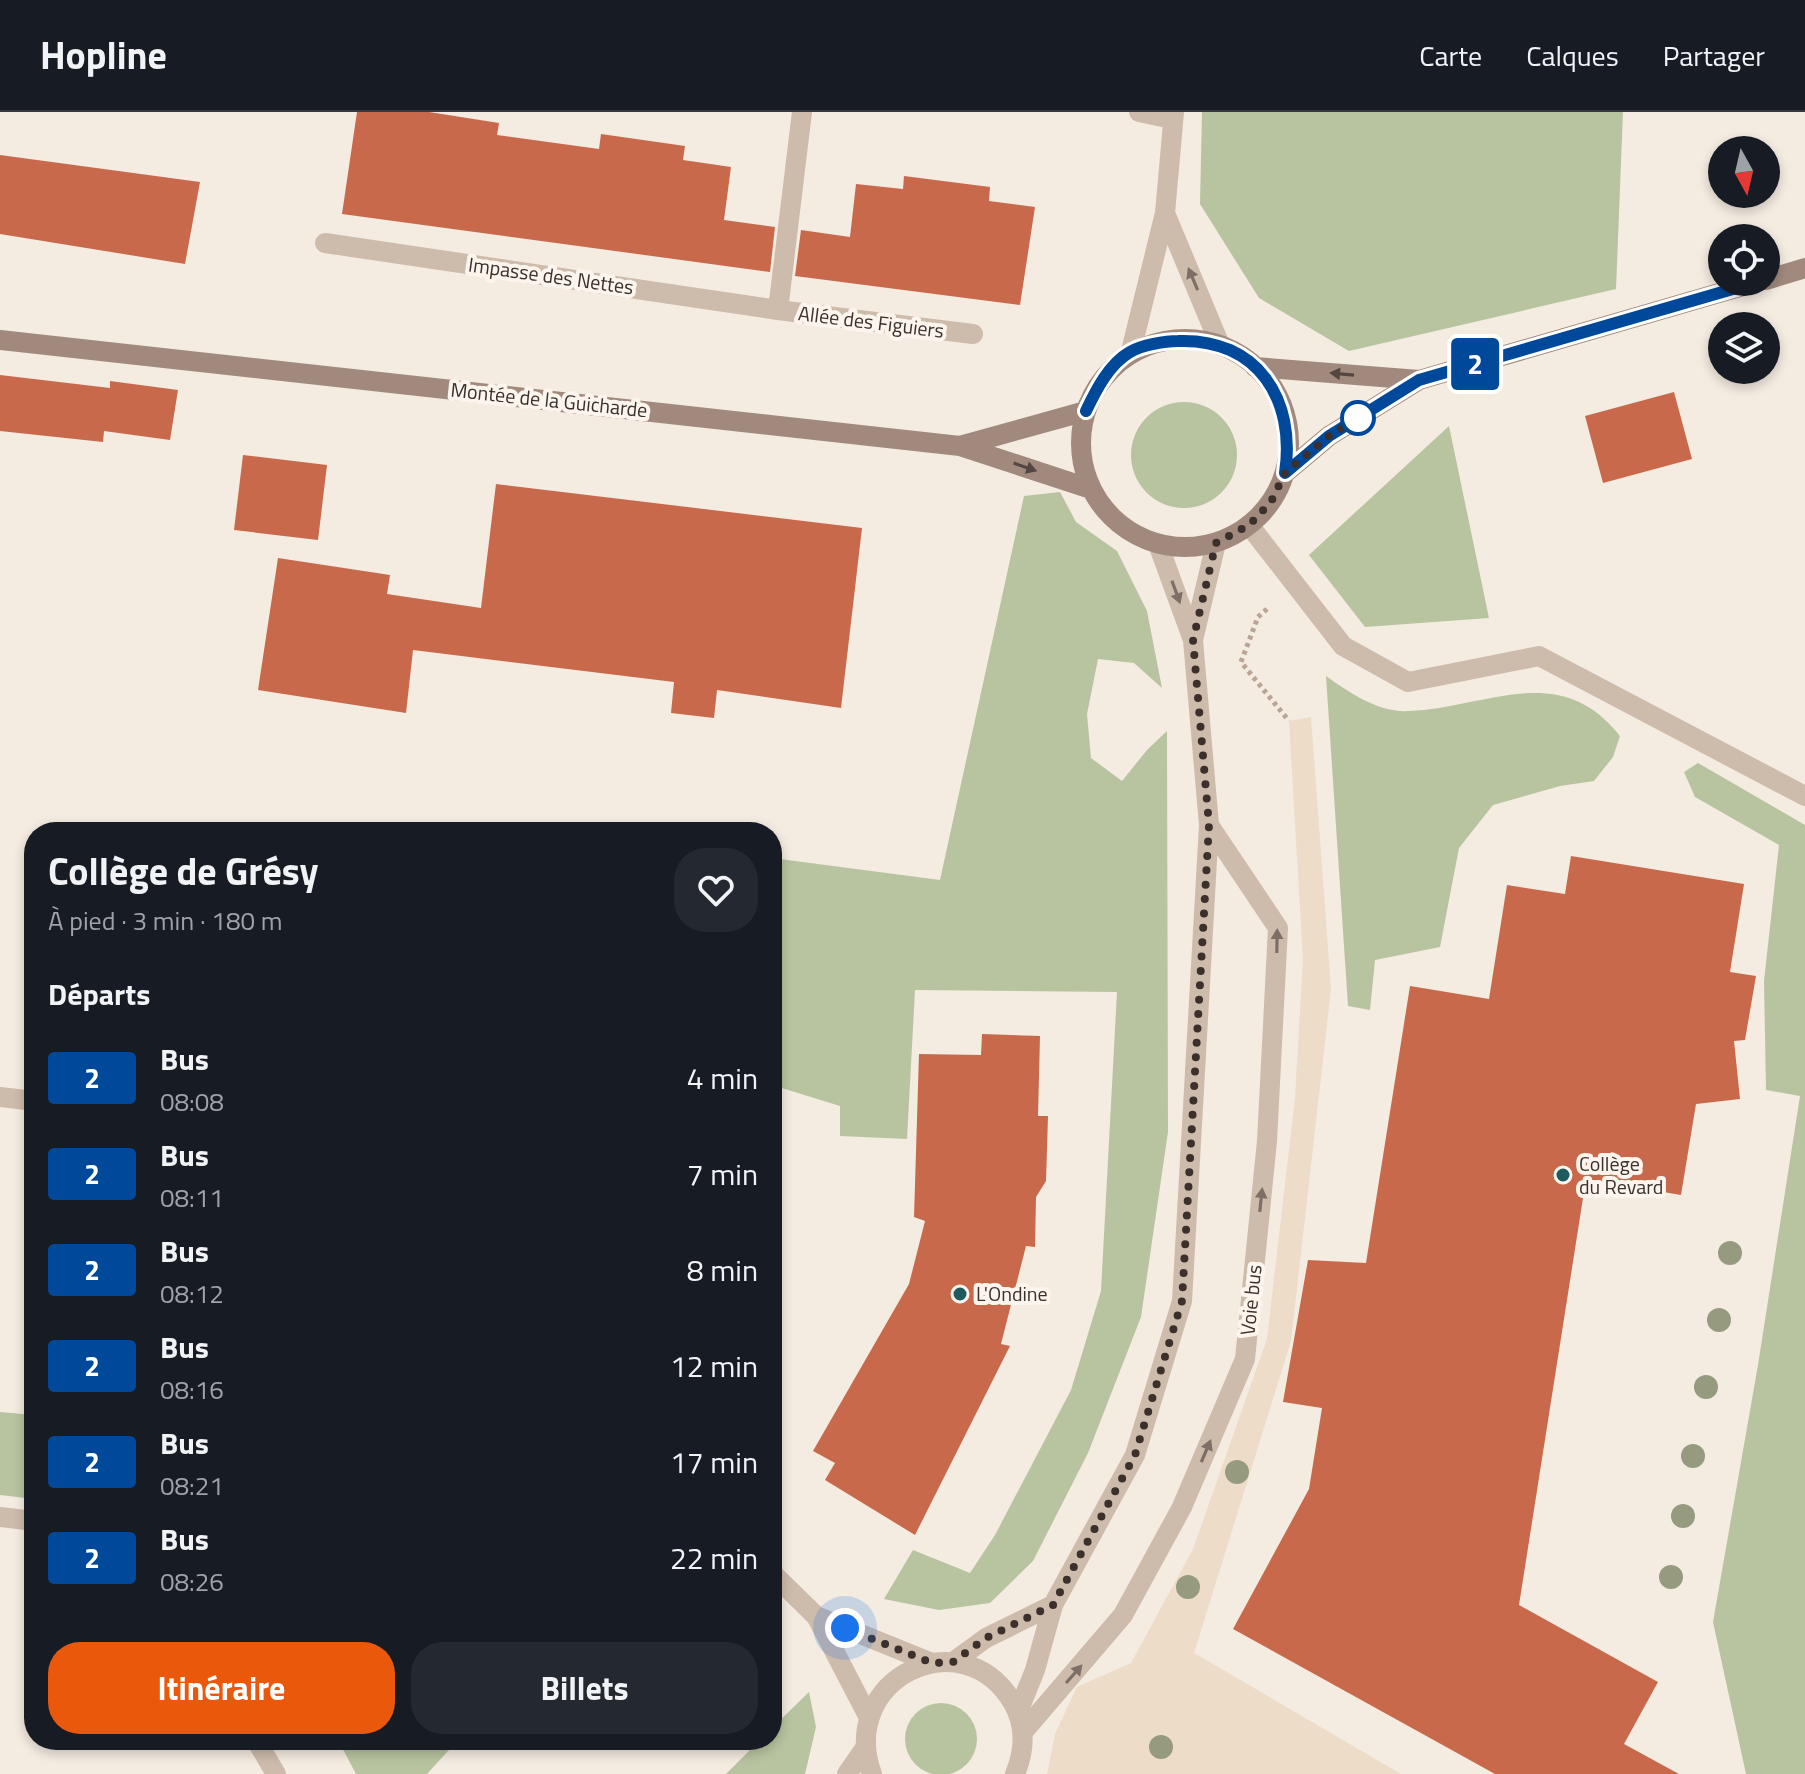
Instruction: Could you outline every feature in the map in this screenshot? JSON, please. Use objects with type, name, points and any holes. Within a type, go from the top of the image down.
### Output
[{"type":"main road","points":[[1780,276],[1805,268]]},
{"type":"main road","points":[[1285,473],[1329,436],[1419,380],[1709,296]]},
{"type":"main road","name":"Montée de la Guicharde","points":[[0,340],[960,446],[1091,489]]},
{"type":"main road","points":[[1197,340],[1220,345],[1255,367],[1274,389],[1285,416],[1289,444],[1285,473],[1271,502],[1249,525],[1216,543],[1188,548],[1158,544],[1131,532],[1108,514],[1091,489],[1083,464],[1081,437],[1086,411],[1099,385],[1131,351],[1170,341],[1197,340]]},
{"type":"main road","points":[[1255,367],[1419,380]]},
{"type":"main road","points":[[960,446],[1086,411]]},
{"type":"street","name":"Allée des Figuiers","points":[[802,112],[778,310],[973,334]]},
{"type":"street","points":[[1131,351],[1165,213],[1173,115],[1139,112]]},
{"type":"street","points":[[1165,213],[1220,345]]},
{"type":"street","name":"Impasse des Nettes","points":[[325,243],[778,310]]},
{"type":"street","points":[[1249,525],[1343,646],[1408,682],[1539,656],[1805,796]]},
{"type":"street","points":[[1193,640],[1216,543]]},
{"type":"street","points":[[1020,1722],[1053,1605],[1135,1455],[1182,1301],[1209,825],[1193,640],[1158,544]]},
{"type":"street","name":"Voie bus","points":[[1020,1722],[1123,1615],[1182,1507],[1245,1359],[1267,1141],[1278,928],[1209,825]]},
{"type":"street","points":[[0,1097],[24,1100]]},
{"type":"street","points":[[0,1517],[24,1520]]},
{"type":"street","points":[[782,1583],[816,1616],[868,1716]]},
{"type":"street","points":[[953,1662],[986,1638],[1053,1605]]},
{"type":"street","points":[[816,1616],[932,1663]]},
{"type":"street","points":[[872,1774],[865,1748],[868,1716],[877,1697],[910,1669],[953,1662],[975,1668],[994,1679],[1008,1694],[1020,1722],[1022,1753],[1015,1774]]},
{"type":"street","points":[[847,1774],[865,1748]]},
{"type":"street","points":[[262,1750],[276,1774]]},
{"type":"path","points":[[1289,721],[1241,662],[1258,617],[1292,583]]},
{"type":"green space","points":[[1202,112],[1623,112],[1616,289],[1349,351],[1259,298],[1200,204]]},
{"type":"green space","points":[[1184,402],[1204,406],[1221,418],[1233,435],[1237,455],[1233,475],[1221,492],[1204,504],[1184,508],[1164,504],[1147,492],[1135,475],[1131,455],[1135,435],[1147,418],[1164,406]]},
{"type":"green space","points":[[1449,426],[1489,618],[1365,627],[1309,555]]},
{"type":"green space","points":[[1060,492],[1076,522],[1117,551],[1147,611],[1162,688],[1134,663],[1098,659],[1087,714],[1091,758],[1122,781],[1167,731],[1168,1132],[1141,1317],[1088,1453],[1033,1561],[990,1603],[939,1610],[884,1599],[913,1550],[970,1573],[995,1535],[1071,1390],[1101,1291],[1117,992],[915,990],[907,1139],[840,1136],[840,1106],[782,1088],[782,859],[940,880],[1024,496]]},
{"type":"green space","points":[[1326,676],[1365,701],[1398,711],[1547,693],[1573,699],[1597,713],[1620,736],[1613,757],[1594,781],[1560,786],[1493,805],[1459,848],[1440,947],[1375,960],[1370,1010],[1348,1006]]},
{"type":"green space","points":[[1698,763],[1805,825],[1805,1774],[1746,1774],[1713,1622],[1758,1365],[1800,1096],[1766,1090],[1764,981],[1779,845],[1695,797],[1684,772]]},
{"type":"green space","points":[[0,1412],[24,1414],[24,1498],[0,1495]]},
{"type":"green space","points":[[809,1692],[816,1727],[805,1774],[726,1774],[750,1750],[782,1750],[782,1718]]},
{"type":"green space","points":[[941,1703],[961,1709],[971,1719],[977,1739],[971,1759],[961,1769],[941,1775],[921,1769],[911,1759],[905,1739],[911,1719],[921,1709]]},
{"type":"green space","points":[[343,1750],[449,1750],[427,1774],[356,1774]]},
{"type":"shaded area","points":[[1311,717],[1331,989],[1291,1341],[1194,1653],[1401,1774],[1047,1774],[1055,1734],[1077,1687],[1131,1663],[1193,1549],[1267,1339],[1295,1098],[1303,959],[1289,721]]},
{"type":"building","points":[[357,112],[429,112],[499,123],[497,135],[599,149],[601,134],[685,146],[683,160],[731,167],[724,220],[775,227],[770,272],[342,214]]},
{"type":"building","points":[[0,155],[200,182],[185,264],[0,234]]},
{"type":"building","points":[[904,176],[990,187],[989,201],[1035,207],[1020,305],[795,276],[801,230],[850,237],[856,184],[903,189]]},
{"type":"building","points":[[0,375],[110,388],[110,381],[178,390],[170,440],[104,431],[103,442],[0,431]]},
{"type":"building","points":[[1674,392],[1692,459],[1603,483],[1585,416]]},
{"type":"building","points":[[243,455],[327,465],[318,540],[234,530]]},
{"type":"building","points":[[496,484],[862,528],[841,708],[717,690],[714,718],[671,713],[674,682],[413,650],[406,713],[258,690],[278,558],[390,575],[387,594],[481,608]]},
{"type":"building","points":[[1571,856],[1744,884],[1730,972],[1756,976],[1745,1040],[1734,1041],[1740,1099],[1696,1104],[1681,1195],[1586,1179],[1519,1605],[1658,1682],[1624,1744],[1679,1774],[1495,1774],[1233,1629],[1309,1489],[1322,1408],[1283,1402],[1308,1260],[1366,1263],[1410,986],[1489,999],[1507,885],[1565,894]]},
{"type":"building","name":"L'Ondine","points":[[982,1034],[1040,1036],[1038,1116],[1048,1116],[1046,1181],[1036,1197],[1035,1247],[1026,1246],[1001,1344],[1010,1346],[915,1535],[825,1480],[835,1463],[813,1451],[909,1284],[925,1221],[914,1217],[919,1054],[981,1055]]},
{"type":"bus line","name":"2","points":[[1086,411],[1099,385],[1131,351],[1170,341],[1197,340],[1220,345],[1255,367],[1274,389],[1285,416],[1289,444],[1285,473],[1329,436],[1419,380],[1709,296]]},
{"type":"place","name":"Collège du Revard","points":[[1563,1175]]},
{"type":"place","name":"L'Ondine","points":[[960,1294]]},
{"type":"route","points":[[845,1628],[932,1663],[953,1662],[986,1638],[1053,1605],[1135,1455],[1182,1301],[1209,825],[1193,640],[1216,543],[1249,525],[1271,502],[1285,473],[1329,436],[1358,418]]}]
